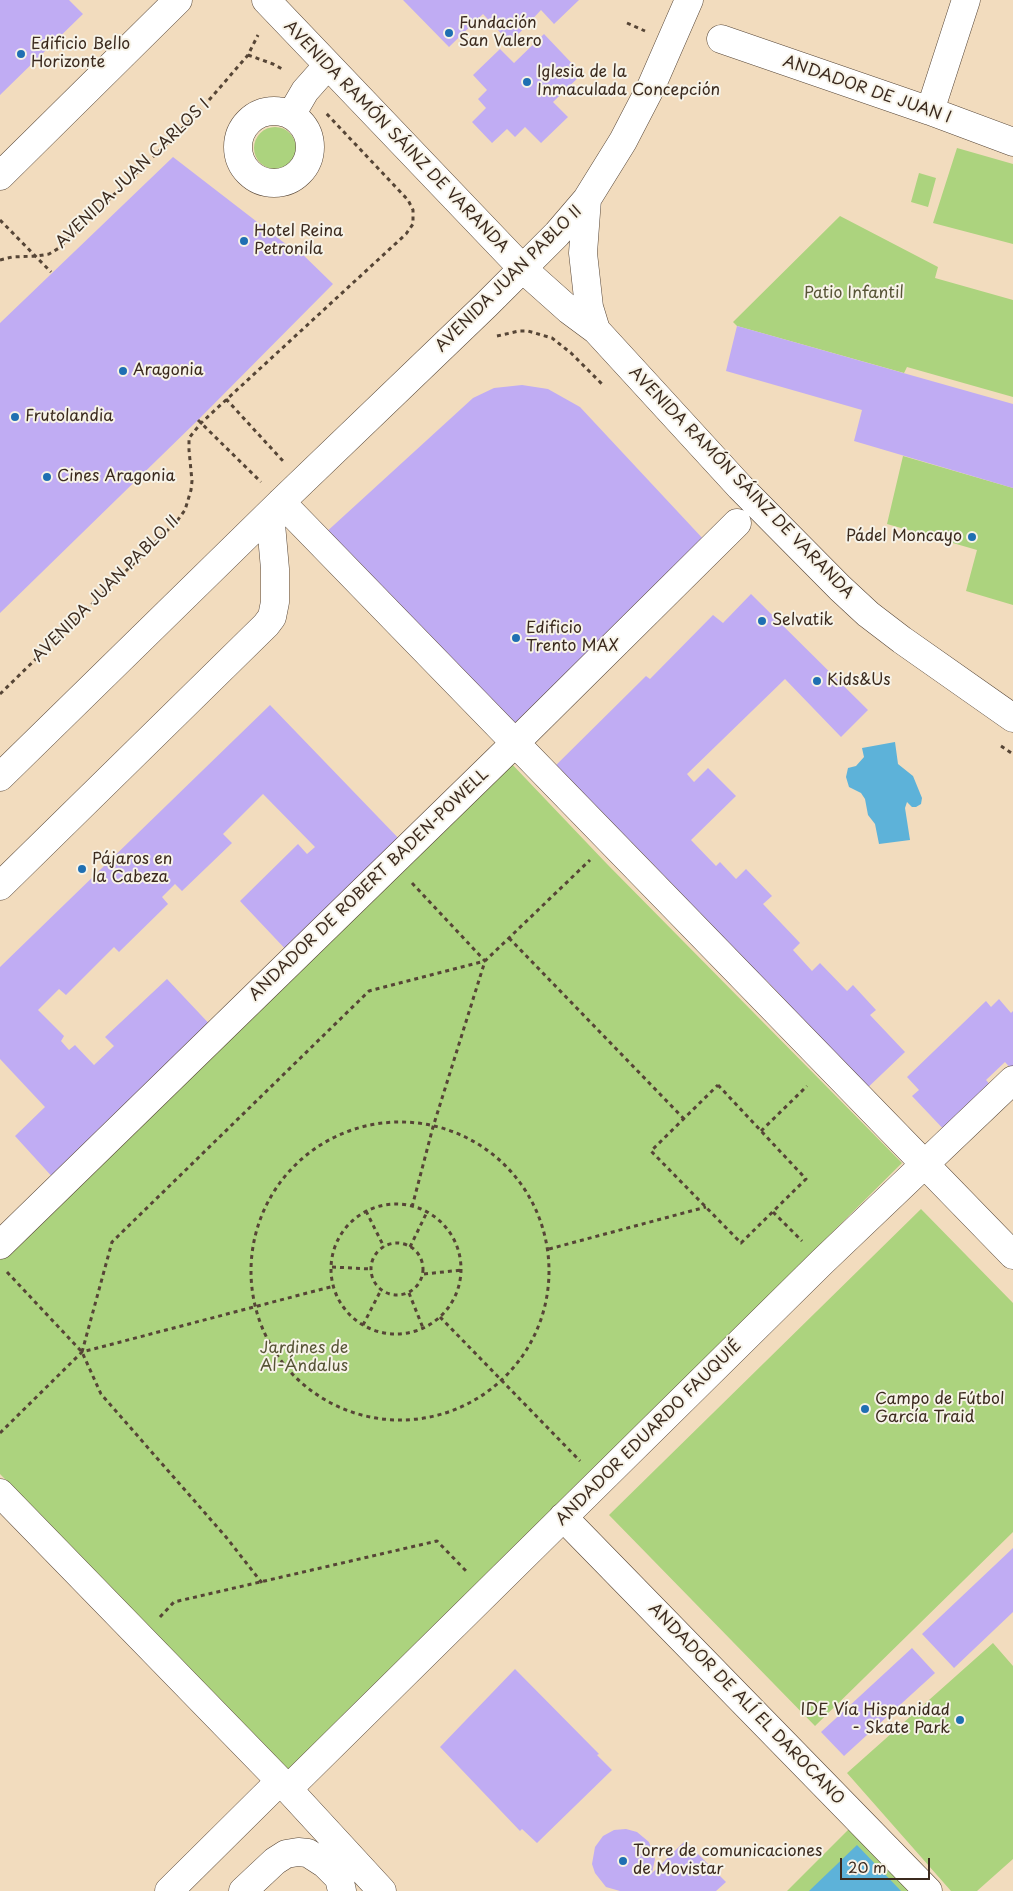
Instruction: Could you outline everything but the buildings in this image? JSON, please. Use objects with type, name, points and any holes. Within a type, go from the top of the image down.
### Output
[{"type":"street","points":[[0,176],[178,0]]},
{"type":"street","name":"AVENIDA RAMÓN SÁINZ DE VARANDA","points":[[266,0],[523,269],[561,304],[596,330],[740,487],[840,588],[868,614],[902,640],[1013,718]]},
{"type":"street","name":"AVENIDA JUAN PABLO II","points":[[0,777],[275,507],[523,269],[588,199],[623,141],[651,87],[689,0]]},
{"type":"street","points":[[930,111],[966,0]]},
{"type":"street","name":"ANDADOR DE JUAN I","points":[[721,39],[930,111],[1013,142]]},
{"type":"street","points":[[291,114],[305,91],[328,65]]},
{"type":"street","name":"AVENIDA RAMÓN SÁINZ DE VARANDA","points":[[588,199],[582,253],[589,307],[596,330]]},
{"type":"street","points":[[275,507],[515,743],[1013,1255]]},
{"type":"street","points":[[0,886],[259,632],[272,617],[275,602],[275,507]]},
{"type":"street","name":"ANDADOR DE ROBERT BADEN-POWELL","points":[[0,1245],[515,743],[737,523]]},
{"type":"street","name":"ANDADOR EDUARDO FAUQUIÉ","points":[[169,1891],[284,1785],[487,1592],[822,1262],[1013,1080]]},
{"type":"street","points":[[0,1493],[284,1785],[382,1891]]},
{"type":"street","name":"ANDADOR DE ALÍ EL DAROCANO","points":[[564,1517],[928,1891]]},
{"type":"street","points":[[243,1891],[275,1861],[286,1854],[298,1852],[308,1853],[325,1864],[339,1878],[342,1891]]},
{"type":"path","name":"AVENIDA RAMÓN SÁINZ DE VARANDA","points":[[248,55],[279,67],[289,74],[408,200],[413,210]]},
{"type":"path","name":"AVENIDA JUAN CARLOS I","points":[[0,260],[12,257],[49,254],[59,248],[197,114],[248,55]]},
{"type":"path","name":"AVENIDA JUAN PABLO II","points":[[0,694],[177,521],[185,510],[191,490],[189,438],[200,421],[406,234],[413,224],[413,210]]},
{"type":"path","points":[[0,220],[52,272]]},
{"type":"path","name":"AVENIDA JUAN PABLO II","points":[[491,339],[506,333],[528,331],[552,338],[572,353]]},
{"type":"path","points":[[226,399],[302,482]]},
{"type":"path","points":[[200,421],[275,507]]},
{"type":"path","points":[[82,1352],[112,1242],[348,1012],[369,992],[485,961],[610,840]]},
{"type":"path","points":[[405,876],[485,961]]},
{"type":"path","points":[[509,938],[685,1120]]},
{"type":"path","points":[[412,1207],[433,1127],[485,961]]},
{"type":"path","points":[[761,1131],[828,1066]]},
{"type":"path","points":[[718,1086],[806,1179],[740,1243],[651,1151],[685,1120],[718,1086]]},
{"type":"path","points":[[411,1121],[433,1127],[460,1134],[502,1161],[533,1202],[548,1249],[548,1300],[530,1347],[498,1386],[454,1412],[405,1422],[355,1415],[312,1393],[278,1359],[256,1315],[250,1267],[259,1220],[283,1177],[318,1145],[362,1125],[411,1121]]},
{"type":"path","points":[[387,1205],[412,1207],[427,1212],[447,1229],[458,1248],[462,1270],[458,1292],[446,1312],[429,1326],[408,1334],[386,1334],[363,1325],[350,1315],[338,1299],[334,1286],[332,1266],[332,1259],[338,1240],[350,1224],[366,1211],[387,1205]]},
{"type":"path","points":[[548,1249],[706,1207]]},
{"type":"path","points":[[366,1211],[384,1247]]},
{"type":"path","points":[[410,1247],[427,1212]]},
{"type":"path","points":[[773,1212],[822,1262]]},
{"type":"path","points":[[397,1243],[410,1247],[420,1256],[423,1265],[424,1274],[421,1282],[409,1293],[401,1296],[393,1296],[381,1290],[373,1281],[371,1269],[375,1255],[384,1247],[397,1243]]},
{"type":"path","points":[[332,1266],[371,1269]]},
{"type":"path","points":[[424,1274],[462,1270]]},
{"type":"path","points":[[7,1272],[82,1352],[101,1394],[226,1537],[262,1583]]},
{"type":"path","points":[[0,1433],[82,1352],[334,1286]]},
{"type":"path","points":[[363,1325],[381,1290]]},
{"type":"path","points":[[409,1293],[423,1328]]},
{"type":"path","points":[[440,1317],[600,1481]]},
{"type":"path","points":[[141,1638],[174,1602],[437,1541],[487,1592]]},
{"type":"green space","points":[[271,127],[279,127],[290,133],[296,148],[290,163],[279,169],[271,169],[260,163],[254,152],[254,144],[260,133]]},
{"type":"green space","points":[[957,148],[1013,164],[1013,244],[933,223]]},
{"type":"green space","points":[[919,173],[936,178],[928,207],[911,202]]},
{"type":"green space","name":"Patio Infantil","points":[[840,216],[938,267],[935,278],[1013,300],[1013,397],[907,367],[904,373],[737,326],[733,322]]},
{"type":"green space","name":"Pádel Moncayo","points":[[903,456],[1013,488],[1013,605],[966,591],[977,550],[887,524]]},
{"type":"green space","name":"Jardines de Al-Ándalus","points":[[508,760],[607,864],[902,1163],[290,1771],[0,1474],[0,1260]]},
{"type":"green space","name":"Campo de Fútbol García Traid","points":[[921,1209],[1013,1303],[1013,1532],[815,1726],[609,1515]]},
{"type":"green space","name":"IDE Vía Hispanidad - Skate Park","points":[[993,1643],[1013,1666],[1013,1859],[977,1891],[951,1891],[847,1773]]},
{"type":"green space","points":[[850,1828],[911,1891],[787,1891]]},
{"type":"water","points":[[895,742],[898,764],[913,776],[922,798],[921,804],[916,807],[912,807],[907,802],[905,808],[910,840],[879,844],[875,824],[868,815],[865,799],[861,793],[849,787],[846,777],[848,768],[856,766],[864,757],[862,748]]},
{"type":"water","points":[[857,1845],[901,1891],[809,1891]]},
{"type":"place","name":"Fundación San Valero","points":[[449,33]]},
{"type":"place","name":"Edificio Bello Horizonte","points":[[21,54]]},
{"type":"place","name":"Iglesia de la Inmaculada Concepción","points":[[527,82]]},
{"type":"place","name":"Hotel Reina Petronila","points":[[244,241]]},
{"type":"place","name":"Aragonia","points":[[123,371]]},
{"type":"place","name":"Frutolandia","points":[[15,417]]},
{"type":"place","name":"Cines Aragonia","points":[[47,477]]},
{"type":"place","name":"Pádel Moncayo","points":[[972,537]]},
{"type":"place","name":"Selvatik","points":[[762,621]]},
{"type":"place","name":"Edificio Trento MAX","points":[[516,638]]},
{"type":"place","name":"Kids&Us","points":[[817,681]]},
{"type":"place","name":"Pájaros en la Cabeza","points":[[82,869]]},
{"type":"place","name":"Campo de Fútbol García Traid","points":[[865,1409]]},
{"type":"place","name":"IDE Vía Hispanidad - Skate Park","points":[[960,1720]]},
{"type":"place","name":"Torre de comunicaciones de Movistar","points":[[623,1861]]}]
